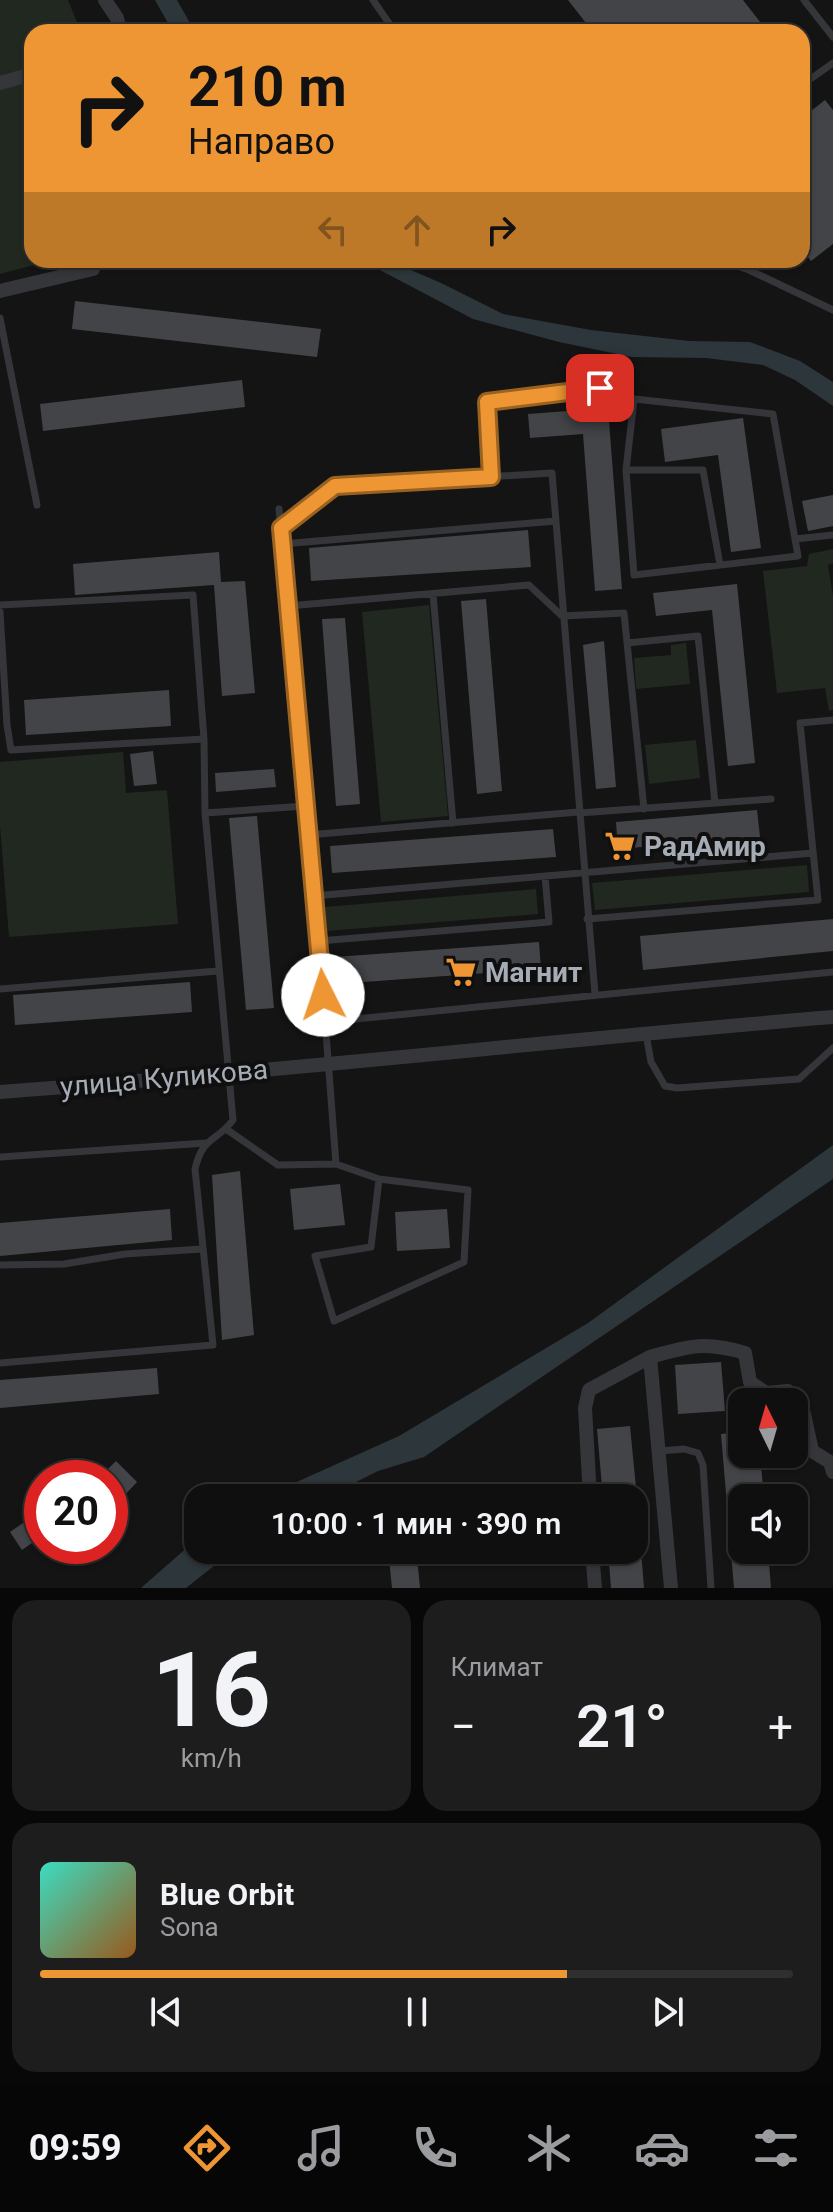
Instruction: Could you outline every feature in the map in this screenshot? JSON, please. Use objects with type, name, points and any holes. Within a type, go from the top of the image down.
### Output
[{"type":"street","points":[[105,0],[118,24]]},
{"type":"street","points":[[0,83],[24,76]]},
{"type":"street","points":[[0,291],[80,268]]},
{"type":"street","name":"улица Куликова","points":[[0,1092],[186,1079],[328,1062],[833,1017]]},
{"type":"street","points":[[589,1484],[585,1408],[589,1390],[650,1357],[686,1346],[717,1344],[745,1353],[750,1382],[766,1393],[788,1391],[802,1405],[812,1451],[830,1462],[833,1472]]},
{"type":"street","points":[[650,1357],[671,1588]]},
{"type":"street","points":[[593,1564],[595,1588]]},
{"type":"lane","points":[[373,0],[390,24]]},
{"type":"lane","points":[[804,0],[833,37]]},
{"type":"lane","points":[[810,79],[833,63]]},
{"type":"lane","points":[[743,268],[833,310]]},
{"type":"lane","points":[[0,318],[37,505]]},
{"type":"lane","points":[[491,477],[487,402],[600,388],[634,399],[773,414],[798,556],[634,575],[626,470],[634,399]]},
{"type":"lane","points":[[626,470],[703,470],[720,565]]},
{"type":"lane","points":[[281,528],[335,486],[552,473],[595,994]]},
{"type":"lane","points":[[279,509],[336,1164]]},
{"type":"lane","points":[[282,544],[556,521]]},
{"type":"lane","points":[[795,539],[833,535]]},
{"type":"lane","points":[[288,606],[529,585],[562,616],[624,613],[644,809]]},
{"type":"lane","points":[[433,594],[453,823]]},
{"type":"lane","points":[[0,605],[193,595],[204,739],[205,813],[233,1120],[206,1143],[195,1169],[213,1345],[0,1363]]},
{"type":"lane","points":[[0,612],[11,750],[204,739]]},
{"type":"lane","points":[[627,643],[698,636],[715,803]]},
{"type":"lane","points":[[587,919],[818,900],[800,723],[833,720]]},
{"type":"lane","points":[[308,835],[771,799]]},
{"type":"lane","points":[[205,813],[305,806]]},
{"type":"lane","points":[[313,896],[813,853]]},
{"type":"lane","points":[[319,941],[549,922],[545,876]]},
{"type":"lane","points":[[0,989],[218,971]]},
{"type":"lane","points":[[325,1022],[833,972]]},
{"type":"lane","points":[[646,1034],[651,1062],[665,1086],[677,1088],[799,1079],[833,1048]]},
{"type":"lane","points":[[226,1129],[278,1165],[336,1164],[379,1179],[468,1190],[464,1262],[334,1321],[315,1256],[371,1247],[379,1179]]},
{"type":"lane","points":[[0,1157],[206,1143]]},
{"type":"lane","points":[[0,1265],[64,1264],[125,1254],[202,1249]]},
{"type":"lane","points":[[660,1451],[684,1449],[698,1453],[703,1465],[711,1588]]},
{"type":"shaded area","points":[[0,0],[68,0],[78,24],[24,24],[24,268],[0,274]]},
{"type":"shaded area","points":[[155,0],[177,0],[190,24],[168,24]]},
{"type":"shaded area","points":[[376,268],[406,268],[503,314],[591,330],[689,341],[750,342],[800,361],[833,382],[833,406],[795,380],[763,365],[706,358],[632,357],[473,319]]},
{"type":"shaded area","points":[[833,549],[833,563],[828,565],[833,596],[833,710],[829,711],[825,688],[777,693],[763,571],[807,566],[809,554]]},
{"type":"shaded area","points":[[429,605],[448,816],[381,822],[362,612]]},
{"type":"shaded area","points":[[686,643],[690,684],[636,689],[634,658],[671,655],[671,645]]},
{"type":"shaded area","points":[[696,740],[700,778],[649,784],[645,745]]},
{"type":"shaded area","points":[[123,752],[126,793],[167,790],[178,924],[9,937],[0,825],[0,762]]},
{"type":"shaded area","points":[[807,865],[809,892],[595,910],[592,883]]},
{"type":"shaded area","points":[[536,889],[538,914],[327,931],[325,907]]},
{"type":"shaded area","points":[[833,1145],[833,1179],[424,1457],[378,1471],[352,1484],[292,1484],[399,1436],[588,1323]]},
{"type":"shaded area","points":[[184,1550],[184,1564],[216,1564],[186,1588],[141,1588]]},
{"type":"building","points":[[568,0],[743,0],[762,24],[587,24]]},
{"type":"building","points":[[825,100],[833,110],[833,244],[811,261],[810,260],[810,112]]},
{"type":"building","points":[[75,301],[321,329],[317,357],[72,329]]},
{"type":"building","points":[[242,380],[245,407],[43,431],[40,404]]},
{"type":"building","points":[[608,408],[622,589],[595,591],[583,434],[530,438],[528,414]]},
{"type":"building","points":[[743,418],[761,548],[731,552],[718,455],[665,462],[661,429]]},
{"type":"building","points":[[833,495],[833,526],[808,531],[802,501]]},
{"type":"building","points":[[528,530],[531,567],[311,581],[309,548]]},
{"type":"building","points":[[219,552],[221,582],[245,581],[255,693],[222,696],[214,585],[75,595],[73,564]]},
{"type":"building","points":[[737,584],[755,763],[728,766],[712,610],[656,616],[653,593]]},
{"type":"building","points":[[486,599],[502,791],[477,794],[461,601]]},
{"type":"building","points":[[345,618],[360,804],[336,806],[322,619]]},
{"type":"building","points":[[604,641],[616,787],[596,789],[583,645]]},
{"type":"building","points":[[169,690],[171,726],[26,735],[24,700]]},
{"type":"building","points":[[153,751],[157,784],[134,786],[130,754]]},
{"type":"building","points":[[274,769],[276,787],[216,792],[215,773]]},
{"type":"building","points":[[757,810],[760,837],[618,849],[616,822]]},
{"type":"building","points":[[257,816],[274,1008],[246,1010],[229,818]]},
{"type":"building","points":[[553,829],[556,857],[332,873],[330,846]]},
{"type":"building","points":[[833,919],[833,951],[643,970],[640,936]]},
{"type":"building","points":[[539,942],[541,969],[337,984],[335,957]]},
{"type":"building","points":[[190,982],[192,1012],[15,1025],[13,995]]},
{"type":"building","points":[[240,1171],[254,1335],[222,1340],[212,1175]]},
{"type":"building","points":[[340,1184],[345,1225],[294,1230],[290,1189]]},
{"type":"building","points":[[170,1209],[172,1240],[0,1256],[0,1223]]},
{"type":"building","points":[[447,1209],[450,1248],[397,1251],[395,1212]]},
{"type":"building","points":[[721,1362],[725,1411],[678,1414],[675,1365]]},
{"type":"building","points":[[157,1368],[159,1394],[0,1408],[0,1380]]},
{"type":"building","points":[[630,1426],[636,1484],[602,1484],[597,1429]]},
{"type":"building","points":[[728,1433],[728,1468],[761,1468],[763,1484],[728,1484],[728,1517],[721,1434]]},
{"type":"building","points":[[128,1473],[137,1482],[128,1492]]},
{"type":"building","points":[[24,1522],[24,1549],[22,1550],[10,1532]]},
{"type":"building","points":[[390,1564],[418,1564],[420,1588],[392,1588]]},
{"type":"building","points":[[609,1564],[642,1564],[644,1588],[611,1588]]},
{"type":"building","points":[[732,1564],[769,1564],[771,1588],[734,1588]]},
{"type":"place","name":"РадАмир","points":[[620,846]]},
{"type":"place","name":"Магнит","points":[[461,972]]},
{"type":"route","points":[[323,995],[281,528],[335,486],[491,477],[487,402],[600,388]]}]
